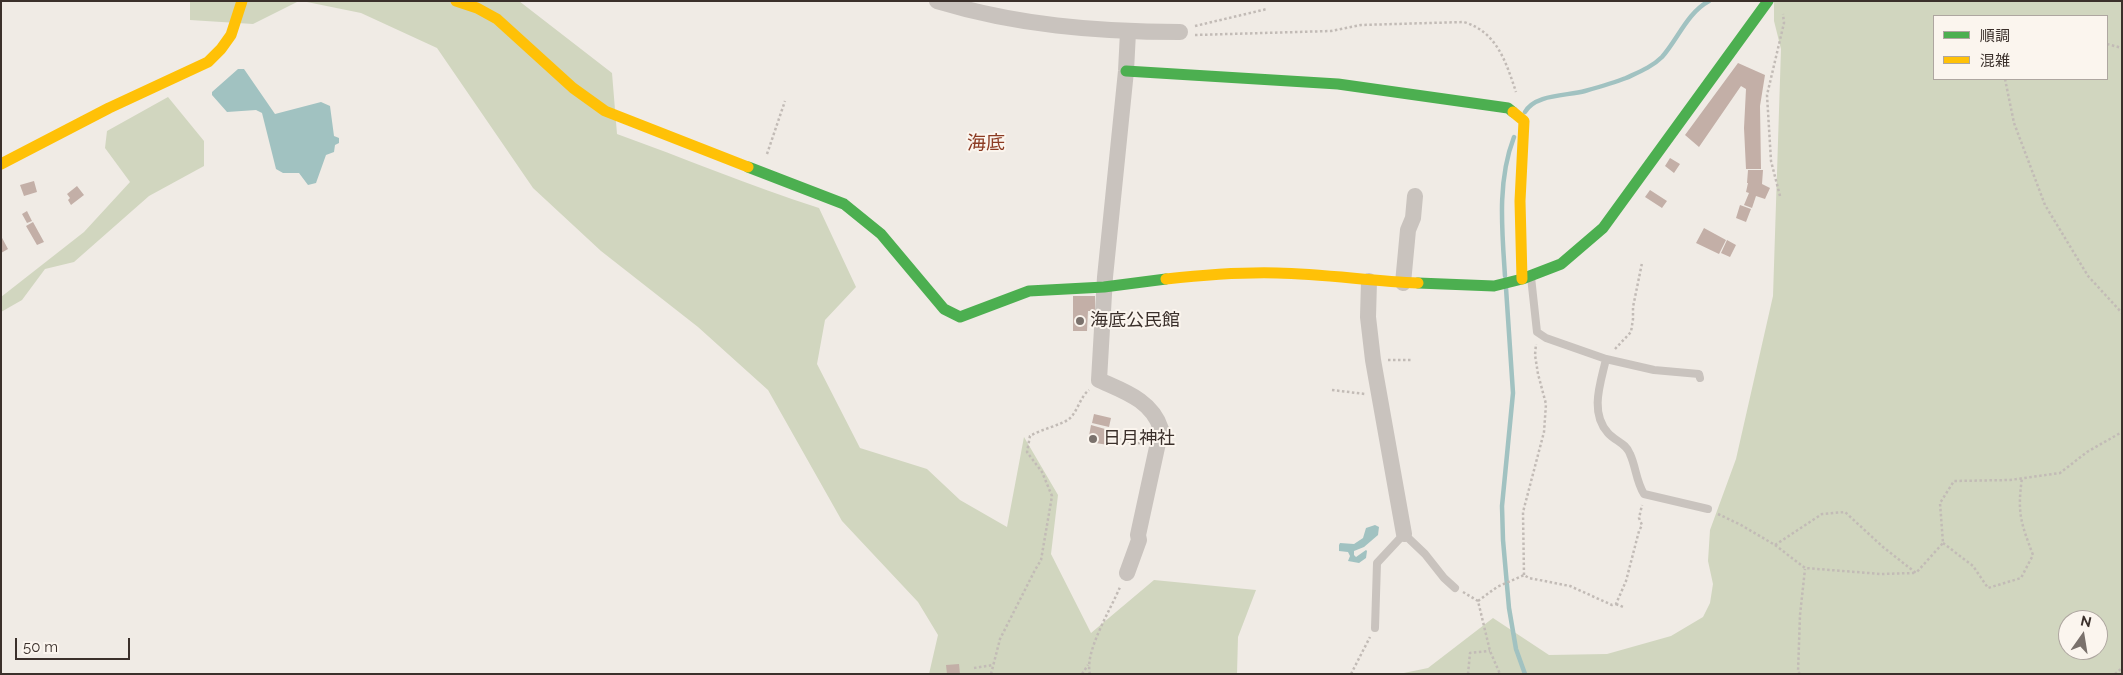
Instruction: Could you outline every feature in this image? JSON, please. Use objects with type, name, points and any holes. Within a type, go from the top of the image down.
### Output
[{"type":"street","points":[[1,164],[109,108],[208,62],[221,51],[235,29],[242,1]]},
{"type":"street","points":[[456,1],[476,8],[497,19],[574,88],[605,111],[844,204],[863,217],[881,234],[944,309],[960,317],[1029,291],[1104,287],[1220,273],[1278,273],[1369,281],[1494,286],[1526,277],[1560,264],[1586,245],[1603,228],[1768,1]]},
{"type":"street","points":[[937,1],[974,12],[1018,21],[1128,32],[1180,32]]},
{"type":"street","points":[[1127,573],[1139,540],[1138,535],[1161,429],[1159,422],[1140,399],[1099,380],[1098,371],[1128,32]]},
{"type":"street","points":[[1126,70],[1338,84],[1442,99],[1469,100],[1508,108],[1524,121],[1525,134],[1521,165],[1520,221],[1526,277]]},
{"type":"street","points":[[1403,283],[1408,230],[1413,218],[1409,203]]},
{"type":"street","points":[[1369,281],[1368,317],[1404,534]]},
{"type":"lane","points":[[1526,277],[1537,332],[1546,338],[1606,359],[1654,370],[1699,374],[1700,378]]},
{"type":"lane","points":[[1606,359],[1598,397],[1600,417],[1606,432],[1625,445],[1630,453],[1637,480],[1644,494],[1708,509]]},
{"type":"lane","points":[[1375,628],[1377,563],[1404,534],[1425,554],[1454,588]]},
{"type":"path","points":[[1267,9],[1184,28],[1180,32],[1185,35],[1331,31],[1361,25],[1464,22],[1475,25],[1488,34],[1505,59],[1518,100],[1514,112]]},
{"type":"path","points":[[1780,196],[1771,161],[1767,95],[1784,23],[1782,14]]},
{"type":"path","points":[[2108,44],[2122,48]]},
{"type":"path","points":[[2006,80],[2014,123],[2045,205],[2088,276],[2122,313]]},
{"type":"path","points":[[761,171],[785,101]]},
{"type":"path","points":[[1612,352],[1630,332],[1642,263]]},
{"type":"path","points":[[1524,575],[1523,512],[1544,432],[1546,404],[1535,355],[1537,332]]},
{"type":"path","points":[[1374,360],[1411,360]]},
{"type":"path","points":[[991,674],[1000,639],[1041,560],[1052,496],[1042,472],[1027,452],[1030,436],[1070,418],[1084,394],[1102,381]]},
{"type":"path","points":[[1332,390],[1380,396]]},
{"type":"path","points":[[1708,509],[1741,525],[1775,545],[1805,568],[1880,574],[1916,573],[1943,543],[1940,503],[1954,481],[2022,478],[2060,473],[2087,452],[2122,432]]},
{"type":"path","points":[[1113,438],[1156,447]]},
{"type":"path","points":[[1943,543],[1973,566],[1988,588],[2021,578],[2033,555],[2020,521],[2019,498],[2022,478]]},
{"type":"path","points":[[1616,604],[1626,581],[1639,531],[1643,527],[1639,518],[1644,494]]},
{"type":"path","points":[[1775,545],[1822,514],[1845,512],[1882,547],[1916,573]]},
{"type":"path","points":[[1800,674],[1798,672],[1800,615],[1805,568]]},
{"type":"path","points":[[1082,674],[1088,665],[1094,644],[1127,573]]},
{"type":"path","points":[[1478,601],[1497,587],[1524,575]]},
{"type":"path","points":[[1524,575],[1529,578],[1570,586],[1612,605],[1616,604],[1623,607]]},
{"type":"path","points":[[1454,588],[1478,601],[1490,651],[1500,674]]},
{"type":"path","points":[[1351,674],[1375,628]]},
{"type":"path","points":[[1468,674],[1470,653],[1490,651]]},
{"type":"path","points":[[974,668],[993,665]]},
{"type":"path","points":[[1088,665],[1090,674]]},
{"type":"path","points":[[2115,674],[2122,668]]},
{"type":"green space","points":[[190,1],[299,1],[253,24],[190,20]]},
{"type":"green space","points":[[302,1],[519,1],[612,73],[617,134],[768,191],[819,208],[856,287],[825,320],[817,364],[860,448],[927,469],[960,500],[1007,527],[1024,437],[1058,495],[1051,554],[1091,633],[1154,580],[1256,590],[1238,637],[1237,674],[929,674],[938,635],[918,602],[842,521],[768,390],[698,327],[601,251],[533,188],[437,48],[361,13]]},
{"type":"green space","points":[[1774,1],[2122,1],[2122,674],[1399,674],[1428,668],[1493,618],[1549,655],[1607,654],[1671,636],[1703,617],[1710,603],[1713,584],[1708,561],[1710,530],[1736,459],[1773,296],[1781,49],[1774,21]]},
{"type":"green space","points":[[168,97],[204,141],[204,166],[149,196],[74,262],[45,269],[22,300],[1,312],[1,297],[84,232],[130,182],[105,148],[107,131]]},
{"type":"water","points":[[238,69],[244,69],[275,114],[321,102],[330,106],[334,136],[339,138],[339,143],[335,145],[334,152],[326,155],[316,183],[308,185],[299,173],[283,173],[276,169],[262,113],[256,110],[227,112],[212,95],[212,92]]},
{"type":"water","points":[[1375,525],[1379,527],[1378,535],[1364,547],[1354,551],[1356,557],[1366,550],[1366,558],[1359,563],[1348,561],[1350,556],[1348,552],[1339,551],[1340,543],[1354,544],[1363,538],[1366,528]]},
{"type":"building","points":[[1738,63],[1765,75],[1760,106],[1761,169],[1746,169],[1744,128],[1746,89],[1741,86],[1699,147],[1685,135]]},
{"type":"building","points":[[1670,158],[1680,164],[1674,173],[1665,166]]},
{"type":"building","points":[[1748,170],[1763,170],[1762,184],[1770,188],[1765,199],[1756,196],[1752,208],[1744,205],[1749,193],[1746,192]]},
{"type":"building","points":[[34,181],[37,192],[24,196],[20,185]]},
{"type":"building","points":[[77,186],[84,195],[71,205],[67,194]]},
{"type":"building","points":[[1650,190],[1667,201],[1662,208],[1645,197]]},
{"type":"building","points":[[1740,205],[1751,209],[1746,222],[1736,218]]},
{"type":"building","points":[[27,211],[32,221],[27,223],[22,214]]},
{"type":"building","points":[[33,222],[44,242],[37,245],[26,226]]},
{"type":"building","points":[[1704,228],[1726,240],[1719,254],[1696,243]]},
{"type":"building","points":[[1,236],[8,249],[1,253]]},
{"type":"building","points":[[1727,240],[1736,245],[1730,257],[1721,253]]},
{"type":"building","name":"海底公民館","points":[[1073,296],[1095,296],[1095,311],[1088,311],[1087,331],[1073,331]]},
{"type":"building","points":[[1094,414],[1111,418],[1109,427],[1092,423]]},
{"type":"building","points":[[1091,425],[1112,431],[1109,445],[1088,442]]},
{"type":"building","points":[[959,664],[960,674],[947,674],[946,665]]},
{"type":"waterway","points":[[1525,112],[1530,106],[1544,99],[1606,85],[1626,78],[1650,66],[1658,61],[1668,50],[1695,12],[1709,1]]},
{"type":"waterway","points":[[1505,276],[1502,223],[1503,188],[1505,171],[1514,137]]},
{"type":"waterway","points":[[1506,288],[1513,393],[1502,506],[1503,540],[1509,608],[1516,649],[1525,674]]},
{"type":"traffic: fast","points":[[1418,283],[1494,286],[1522,279],[1561,264],[1603,228],[1768,1]]},
{"type":"traffic: fast","points":[[1126,71],[1338,84],[1508,108],[1513,112]]},
{"type":"traffic: fast","points":[[748,167],[844,204],[881,234],[944,309],[960,317],[1029,291],[1104,287],[1166,279]]},
{"type":"traffic: slow","points":[[1,164],[109,108],[208,62],[231,35],[242,1]]},
{"type":"traffic: slow","points":[[456,1],[477,8],[497,19],[573,88],[605,111],[748,167]]},
{"type":"traffic: slow","points":[[1513,112],[1524,121],[1520,201],[1522,279]]},
{"type":"traffic: slow","points":[[1166,279],[1221,274],[1277,273],[1418,283]]},
{"type":"place","name":"海底公民館","points":[[1080,321]]},
{"type":"place","name":"日月神社","points":[[1093,439]]},
{"type":"district","name":"海底","points":[[986,143]]}]
